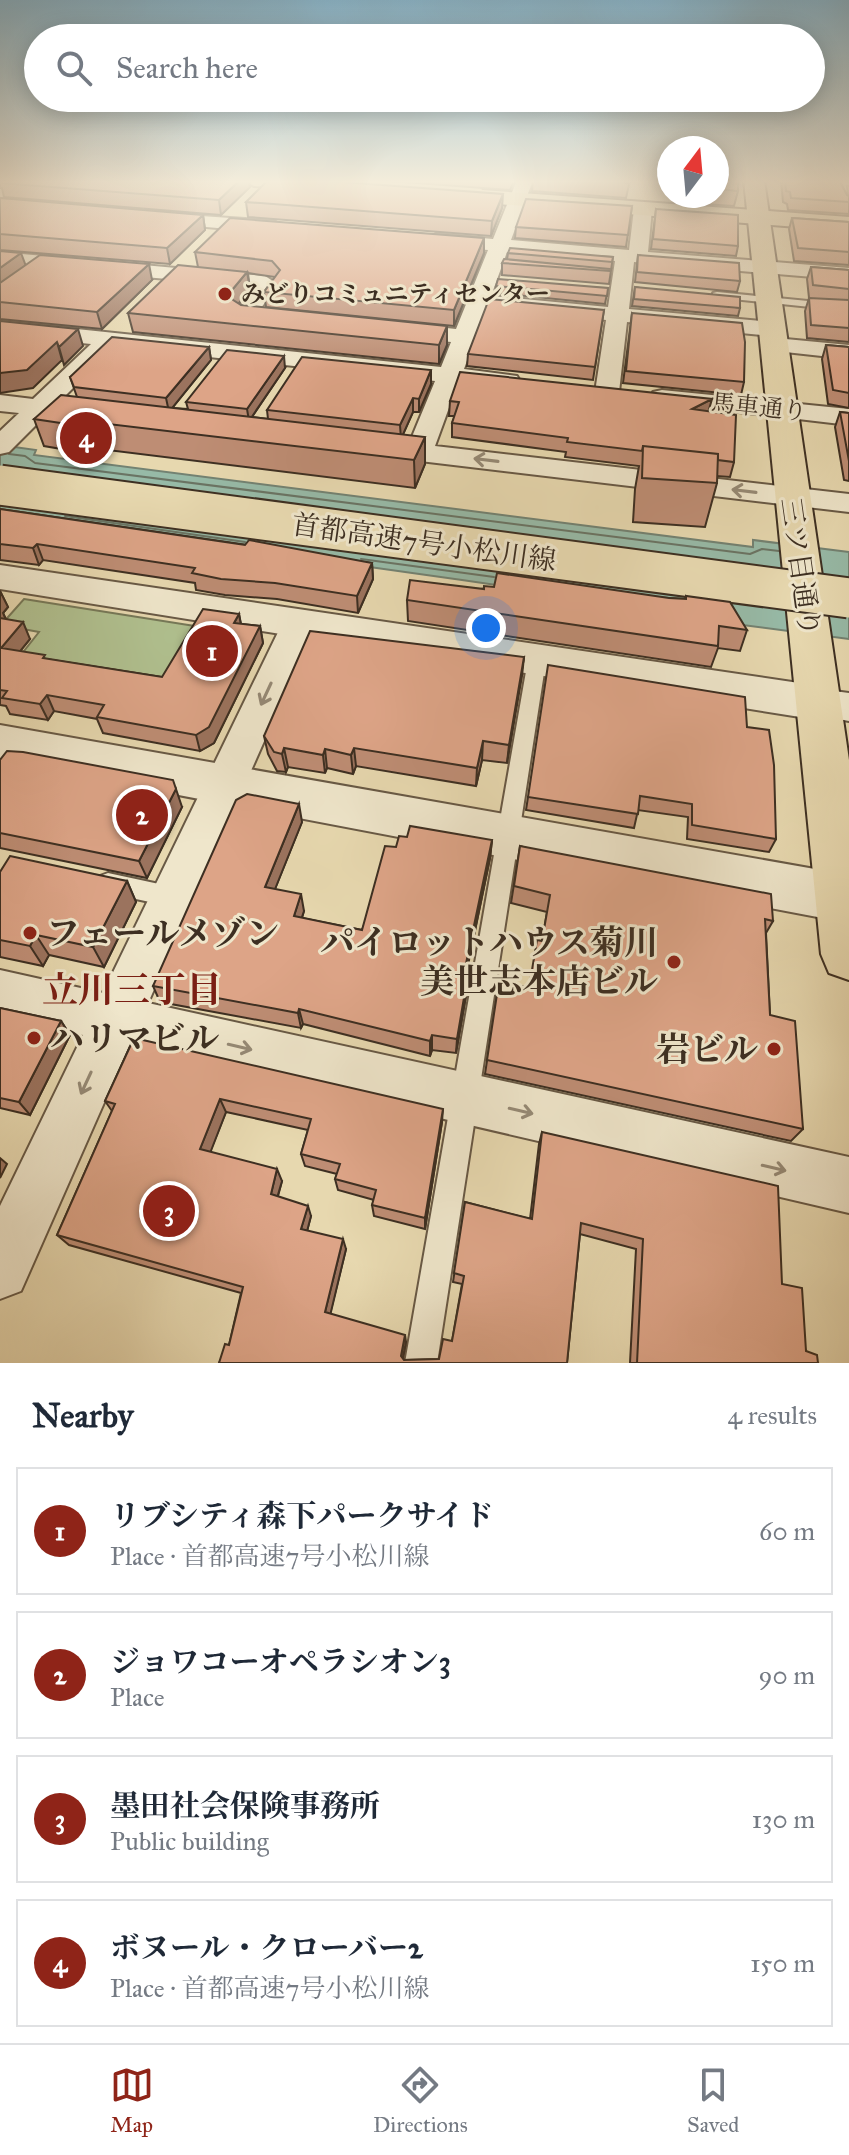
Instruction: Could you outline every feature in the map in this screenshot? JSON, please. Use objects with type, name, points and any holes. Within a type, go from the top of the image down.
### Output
[{"type":"main road","name":"三ツ目通り","points":[[763,244],[791,496],[834,705],[849,954]]},
{"type":"main road","name":"首都高速7号小松川線","points":[[1,452],[849,576]]},
{"type":"main road","name":"首都高速7号小松川線","points":[[0,485],[849,598]]},
{"type":"street","points":[[153,296],[206,244]]},
{"type":"street","points":[[434,244],[497,267],[622,277],[766,267],[849,274]]},
{"type":"street","points":[[419,453],[478,301],[497,267],[504,244]]},
{"type":"street","points":[[617,314],[628,244]]},
{"type":"street","points":[[0,258],[41,267],[265,282],[269,285],[244,314],[307,321]]},
{"type":"street","points":[[478,301],[617,314],[772,319],[849,352]]},
{"type":"street","name":"馬車通り","points":[[617,314],[599,391],[849,417]]},
{"type":"street","points":[[1,452],[40,408],[130,318]]},
{"type":"street","points":[[0,328],[297,364],[529,383]]},
{"type":"street","points":[[385,329],[464,337]]},
{"type":"street","points":[[0,403],[115,417]]},
{"type":"street","points":[[358,445],[849,503]]},
{"type":"street","points":[[0,577],[834,705]]},
{"type":"street","points":[[0,1270],[299,624]]},
{"type":"street","points":[[9,749],[225,784],[845,898]]},
{"type":"street","points":[[0,993],[849,1185]]},
{"type":"lane","points":[[698,293],[772,319],[849,308]]},
{"type":"lane","points":[[421,1363],[537,660]]},
{"type":"lane","points":[[86,879],[173,897]]},
{"type":"shaded area","points":[[24,599],[201,627],[166,682],[13,665],[39,632],[1,625]]},
{"type":"water","points":[[0,445],[36,450],[34,455],[753,547],[753,540],[849,552],[849,639],[727,623],[614,602],[0,515]]},
{"type":"building","points":[[115,244],[172,244],[167,248]]},
{"type":"building","points":[[204,244],[482,244],[454,310],[264,292],[280,270],[272,261],[195,252]]},
{"type":"building","points":[[797,244],[849,244],[849,252],[798,248]]},
{"type":"building","points":[[510,248],[613,257],[612,262],[508,253]]},
{"type":"building","points":[[0,251],[21,253],[0,268]]},
{"type":"building","points":[[40,255],[149,264],[97,312],[0,302],[0,283]]},
{"type":"building","points":[[638,255],[739,263],[740,281],[637,272]]},
{"type":"building","points":[[504,259],[611,269],[502,263]]},
{"type":"building","points":[[178,265],[247,272],[227,296],[241,305],[447,326],[439,345],[128,313]]},
{"type":"building","points":[[811,267],[849,270],[849,289],[813,285]]},
{"type":"building","points":[[498,279],[608,288],[607,296],[496,286]]},
{"type":"building","points":[[635,287],[740,297],[740,308],[634,299]]},
{"type":"building","points":[[809,298],[849,300],[849,328],[811,325]]},
{"type":"building","points":[[489,299],[604,310],[595,367],[468,354]]},
{"type":"building","points":[[632,313],[742,323],[744,382],[626,371]]},
{"type":"building","points":[[0,321],[78,329],[59,347],[57,342],[27,370],[0,373]]},
{"type":"building","points":[[112,337],[209,347],[166,398],[74,387],[70,377]]},
{"type":"building","points":[[826,345],[849,347],[849,393],[833,390]]},
{"type":"building","points":[[227,350],[284,356],[247,409],[186,402]]},
{"type":"building","points":[[302,357],[431,370],[419,399],[413,398],[400,425],[267,410]]},
{"type":"building","points":[[460,372],[712,399],[692,409],[736,415],[734,462],[718,460],[718,454],[643,446],[642,451],[452,423],[459,402],[450,401]]},
{"type":"building","points":[[61,395],[425,437],[414,460],[100,423],[94,428],[34,419]]},
{"type":"building","points":[[840,412],[849,413],[849,461]]},
{"type":"building","points":[[643,446],[718,454],[717,483],[642,478]]},
{"type":"building","points":[[0,509],[245,545],[249,540],[372,563],[357,596],[275,583],[221,579],[192,573],[195,568],[37,544],[33,548],[0,544]]},
{"type":"building","points":[[497,573],[669,598],[686,599],[686,596],[730,602],[747,630],[719,626],[718,646],[407,600],[410,580],[484,589],[484,586],[494,587]]},
{"type":"building","points":[[203,609],[239,614],[234,623],[260,626],[209,727],[196,735],[97,717],[104,705],[47,695],[40,704],[2,698],[7,691],[0,690],[0,618],[23,622],[1,648],[162,677]]},
{"type":"building","points":[[310,631],[524,657],[509,745],[483,741],[477,768],[354,748],[351,755],[325,749],[323,755],[284,748],[282,754],[274,752],[264,736]]},
{"type":"building","points":[[548,665],[745,697],[747,727],[769,730],[774,765],[776,839],[692,825],[692,804],[640,796],[638,814],[528,797]]},
{"type":"building","points":[[7,751],[173,780],[176,789],[139,861],[0,833],[0,760]]},
{"type":"building","points":[[247,794],[299,804],[265,887],[301,894],[294,916],[362,930],[385,846],[396,847],[399,836],[407,837],[410,826],[492,840],[464,973],[468,974],[457,1039],[432,1035],[430,1041],[299,1009],[298,1013],[153,986],[236,800]]},
{"type":"building","points":[[520,846],[771,894],[773,921],[765,919],[770,1015],[795,1021],[803,1129],[487,1060],[499,981],[529,988],[537,940],[542,941],[550,895],[514,886]]},
{"type":"building","points":[[10,856],[127,881],[93,947],[36,935],[30,946],[0,940],[0,872]]},
{"type":"building","name":"ハリマビル","points":[[0,1008],[61,1021],[19,1102],[0,1098]]},
{"type":"building","points":[[134,1038],[443,1109],[425,1218],[372,1205],[376,1190],[335,1179],[340,1164],[301,1154],[311,1119],[220,1099],[200,1149],[277,1169],[271,1194],[308,1206],[301,1229],[343,1239],[325,1312],[405,1335],[401,1356],[404,1360],[439,1359],[443,1339],[452,1341],[464,1276],[454,1273],[465,1202],[532,1219],[542,1132],[778,1186],[782,1284],[802,1288],[806,1351],[817,1355],[818,1363],[637,1363],[643,1239],[581,1223],[567,1363],[219,1363],[225,1344],[229,1345],[243,1287],[57,1235],[115,1104],[105,1101]]},
{"type":"place","name":"みどりコミュニティセンター","points":[[225,294]]},
{"type":"place","name":"ボヌール・クローバー2","points":[[86,438]]},
{"type":"place","name":"リブシティ森下パークサイド","points":[[212,651]]},
{"type":"place","name":"ジョワコーオペラシオン3","points":[[142,815]]},
{"type":"place","name":"フェールメゾン","points":[[30,933]]},
{"type":"place","name":"パイロットハウス菊川 美世志本店ビル","points":[[674,962]]},
{"type":"place","name":"ハリマビル","points":[[34,1038]]},
{"type":"place","name":"岩ビル","points":[[774,1049]]},
{"type":"place","name":"墨田社会保険事務所","points":[[169,1211]]},
{"type":"district","name":"立川三丁目","points":[[132,989]]}]
